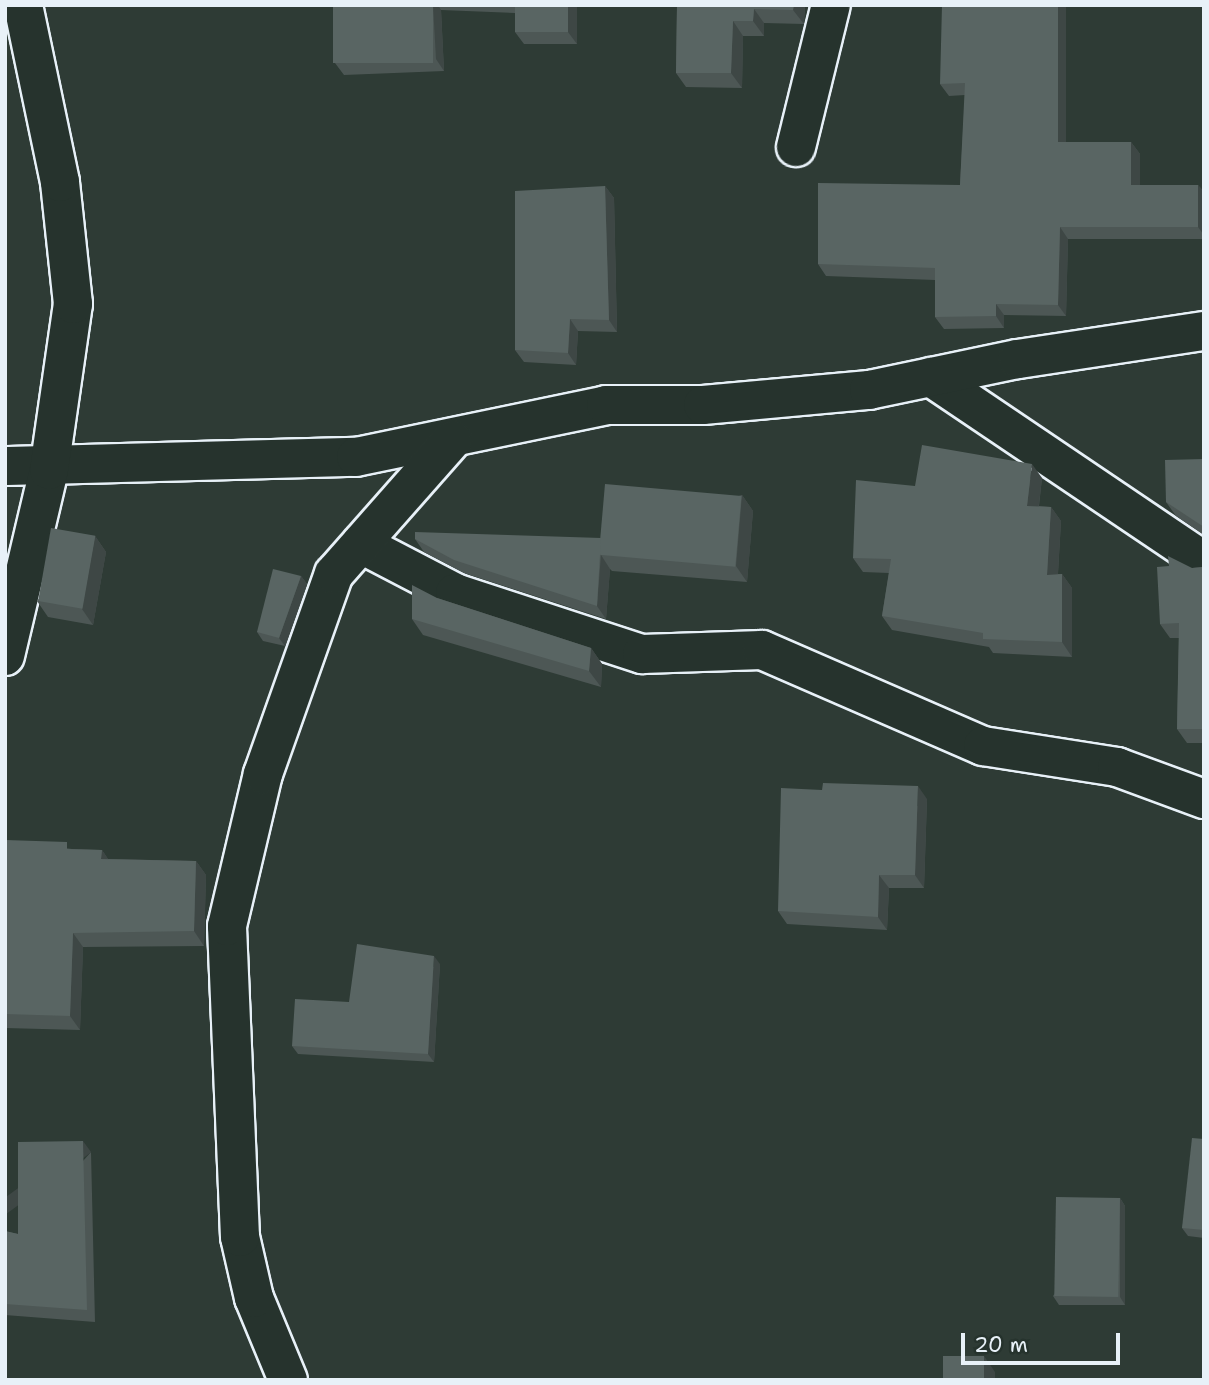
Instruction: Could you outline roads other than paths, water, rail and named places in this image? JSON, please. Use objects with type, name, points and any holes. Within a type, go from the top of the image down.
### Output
[{"type":"street","points":[[5,656],[49,470],[73,304],[60,182],[23,5]]},
{"type":"street","points":[[796,147],[831,5]]},
{"type":"street","points":[[5,466],[49,470],[356,457],[452,440],[606,404],[703,405],[869,390],[1204,331]]},
{"type":"street","points":[[931,377],[1204,561]]},
{"type":"street","points":[[288,1380],[254,1298],[240,1237],[227,926],[262,774],[312,625],[334,574],[452,440]]},
{"type":"street","points":[[361,544],[455,593],[642,654],[762,650],[983,746],[1117,767],[1204,799]]}]
